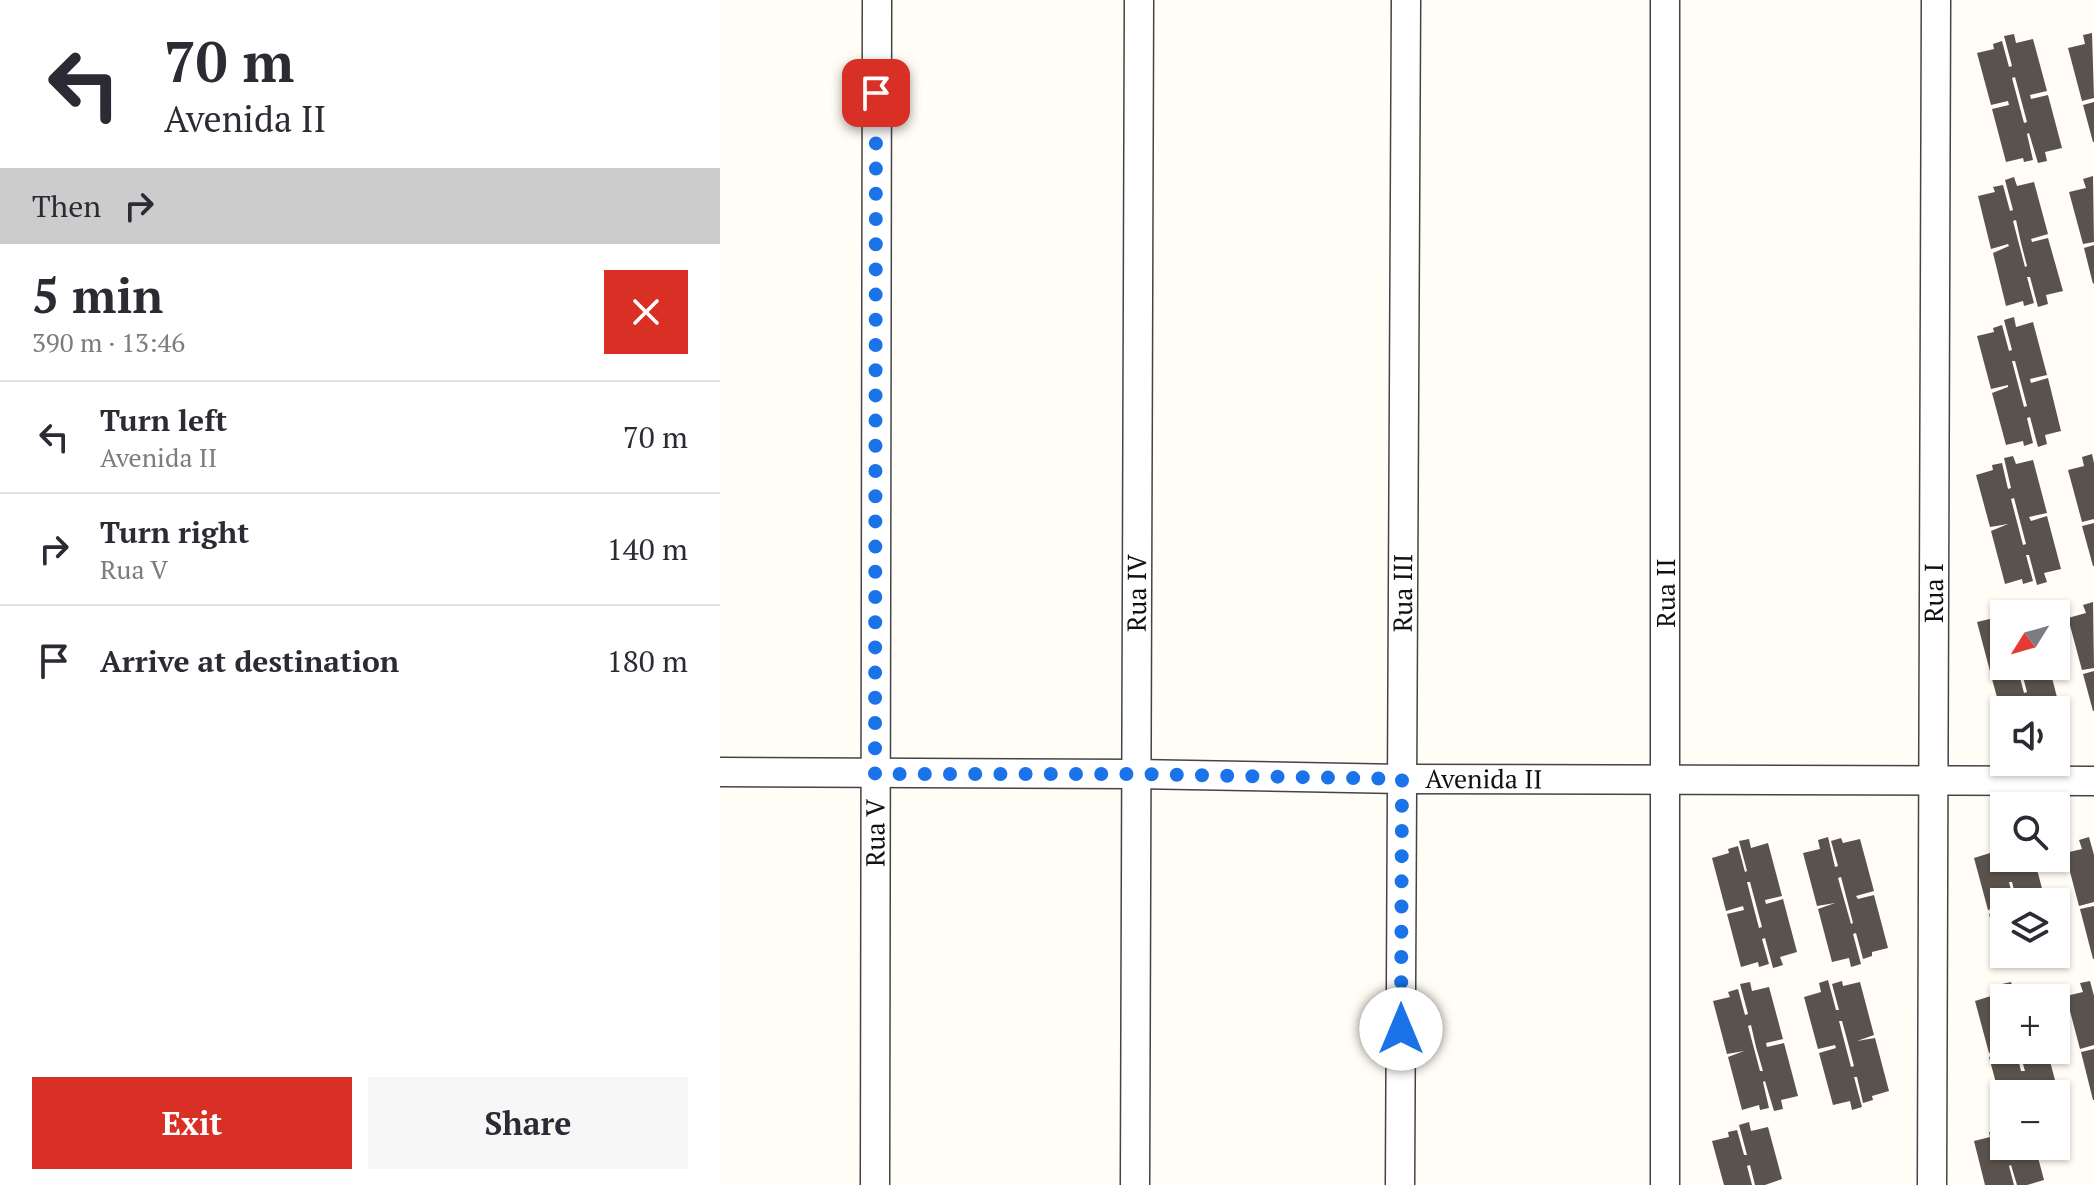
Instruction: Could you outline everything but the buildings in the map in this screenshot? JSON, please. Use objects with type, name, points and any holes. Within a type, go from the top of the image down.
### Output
[{"type":"street","name":"Rua V","points":[[875,1185],[877,0]]},
{"type":"street","name":"Rua IV","points":[[1135,1185],[1139,0]]},
{"type":"street","name":"Rua III","points":[[1400,1185],[1406,0]]},
{"type":"street","name":"Rua II","points":[[1665,0],[1665,1185]]},
{"type":"street","name":"Rua I","points":[[1932,1185],[1936,0]]},
{"type":"street","name":"Avenida II","points":[[720,772],[1402,779],[2094,781]]},
{"type":"route","points":[[876,93],[875,774],[1135,774],[1402,779],[1401,1029]]}]
